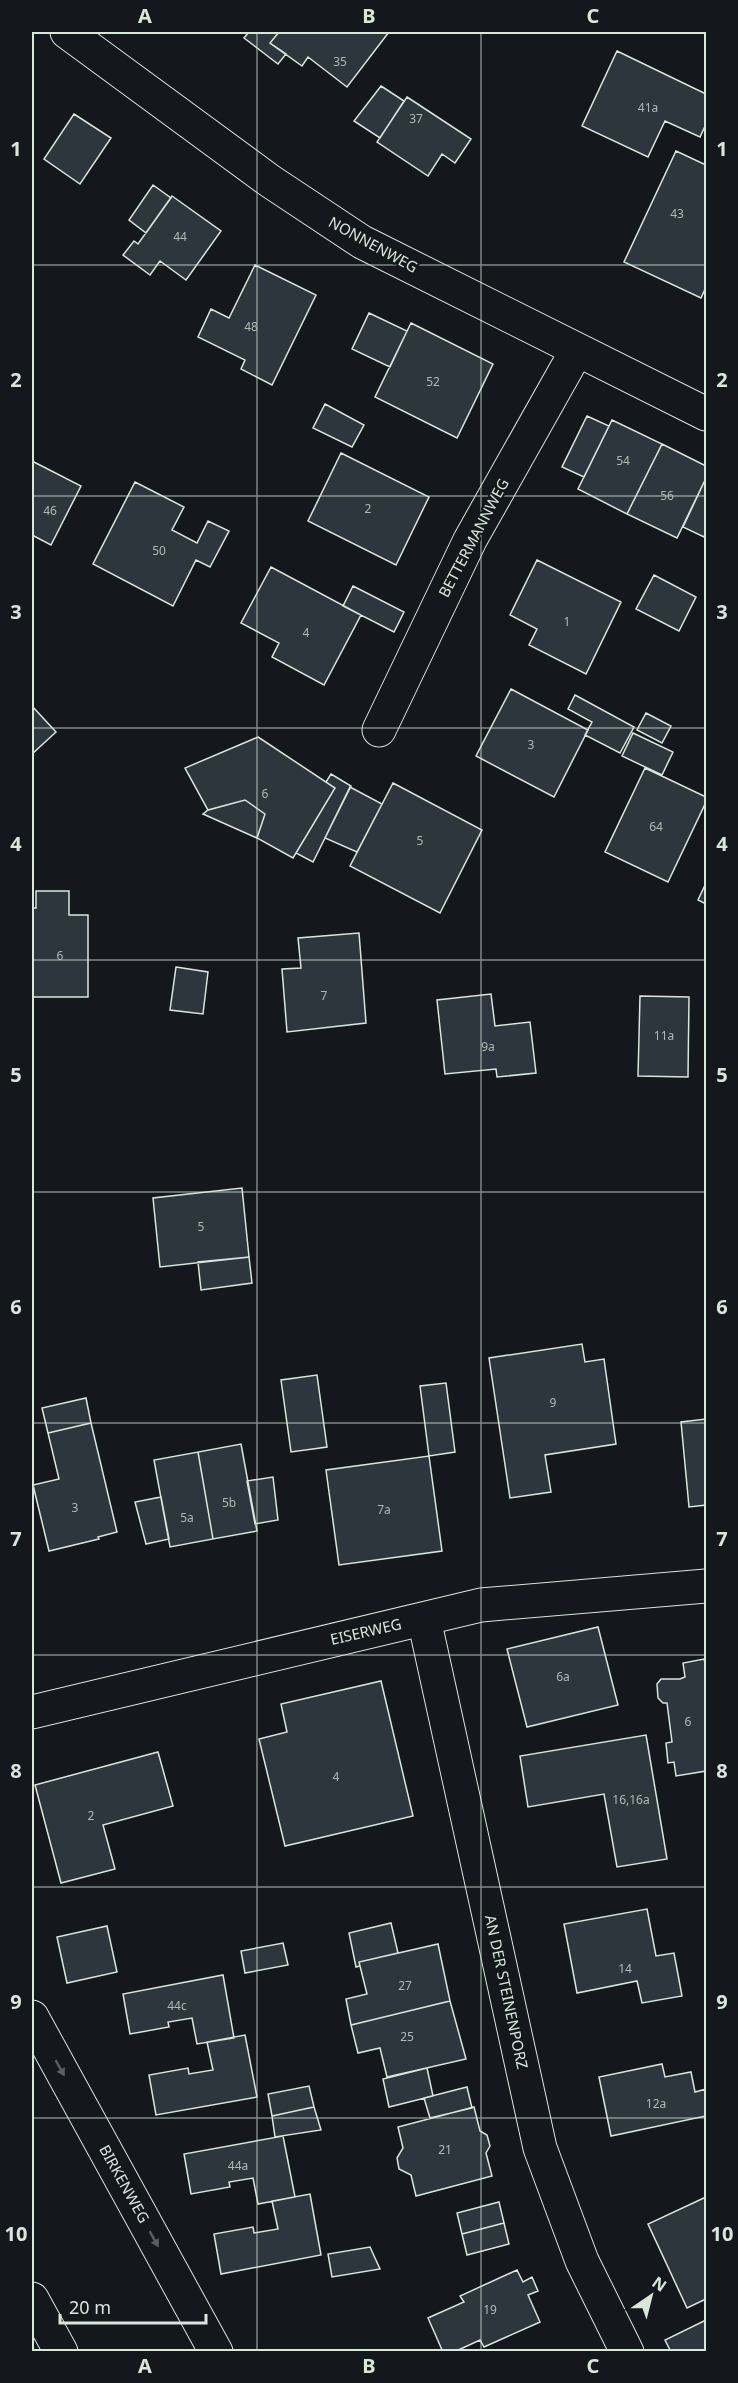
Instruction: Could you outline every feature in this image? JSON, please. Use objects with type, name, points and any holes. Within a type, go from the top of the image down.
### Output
[{"type":"street","name":"NONNENWEG","points":[[67,32],[270,181],[362,242],[706,414]]},
{"type":"street","name":"BETTERMANNWEG","points":[[379,730],[470,540],[577,350]]},
{"type":"street","name":"EISERWEG","points":[[32,1712],[481,1605],[706,1586]]},
{"type":"street","name":"AN DER STEINENPORZ","points":[[424,1619],[540,2148],[582,2260],[627,2352]]},
{"type":"street","name":"BIRKENWEG","points":[[32,2017],[216,2352]]},
{"type":"street","points":[[32,2299],[61,2352]]},
{"type":"building","points":[[249,32],[279,32],[270,43],[286,54],[278,64],[244,38]]},
{"type":"building","points":[[279,32],[389,32],[347,87],[308,57],[302,66],[270,43]]},
{"type":"building","points":[[617,51],[706,94],[706,124],[700,137],[665,121],[648,157],[582,126]]},
{"type":"building","points":[[381,86],[404,101],[380,138],[354,121]]},
{"type":"building","points":[[407,97],[471,139],[455,163],[442,154],[428,176],[377,142]]},
{"type":"building","points":[[74,114],[111,138],[80,184],[44,159]]},
{"type":"building","points":[[676,151],[706,165],[706,287],[701,298],[624,262]]},
{"type":"building","points":[[153,185],[171,198],[146,233],[129,220]]},
{"type":"building","points":[[172,196],[221,231],[186,280],[160,261],[150,275],[123,255],[134,241],[138,244]]},
{"type":"building","points":[[255,265],[316,295],[272,385],[241,369],[245,360],[198,337],[211,309],[229,318]]},
{"type":"building","points":[[369,313],[407,331],[390,367],[352,349]]},
{"type":"building","points":[[411,323],[493,364],[457,438],[375,397]]},
{"type":"building","points":[[325,404],[364,425],[352,447],[313,428]]},
{"type":"building","points":[[587,416],[609,426],[584,477],[562,467]]},
{"type":"building","points":[[612,420],[662,444],[627,514],[578,489]]},
{"type":"building","points":[[662,444],[706,466],[706,478],[677,538],[627,514]]},
{"type":"building","points":[[341,453],[429,497],[396,565],[308,521]]},
{"type":"building","points":[[32,461],[81,486],[51,545],[32,535]]},
{"type":"building","points":[[706,478],[706,531],[704,537],[683,527]]},
{"type":"building","points":[[135,482],[184,507],[172,530],[197,543],[208,521],[229,531],[210,567],[196,560],[173,606],[93,564]]},
{"type":"building","points":[[537,560],[621,602],[586,674],[529,645],[537,629],[510,615]]},
{"type":"building","points":[[271,567],[361,615],[324,685],[272,657],[279,643],[241,623]]},
{"type":"building","points":[[654,575],[696,597],[679,631],[636,609]]},
{"type":"building","points":[[353,586],[404,612],[394,632],[343,606]]},
{"type":"building","points":[[511,689],[588,730],[554,797],[476,756]]},
{"type":"building","points":[[575,695],[634,727],[620,753],[585,735],[592,722],[568,709]]},
{"type":"building","points":[[32,706],[56,732],[32,754]]},
{"type":"building","points":[[646,713],[671,726],[662,743],[637,730]]},
{"type":"building","points":[[633,733],[673,752],[662,775],[622,756]]},
{"type":"building","points":[[258,737],[335,788],[293,858],[257,838],[265,814],[245,800],[208,810],[185,768]]},
{"type":"building","points":[[645,768],[706,797],[706,802],[668,882],[605,852]]},
{"type":"building","points":[[331,774],[351,786],[313,862],[296,853],[335,788],[326,782]]},
{"type":"building","points":[[393,783],[482,830],[440,913],[350,866]]},
{"type":"building","points":[[350,787],[382,804],[357,852],[325,838]]},
{"type":"building","points":[[245,800],[265,814],[257,838],[203,814],[208,810]]},
{"type":"building","points":[[706,883],[706,904],[698,900]]},
{"type":"building","points":[[36,891],[69,891],[69,915],[88,915],[88,997],[32,997],[32,908],[36,908]]},
{"type":"building","points":[[359,933],[366,1023],[287,1032],[282,969],[301,968],[298,938]]},
{"type":"building","points":[[176,967],[208,972],[203,1014],[170,1010]]},
{"type":"building","points":[[491,994],[495,1026],[530,1022],[536,1073],[497,1077],[496,1069],[445,1074],[437,1000]]},
{"type":"building","points":[[640,996],[689,997],[688,1077],[638,1076]]},
{"type":"building","points":[[242,1188],[249,1257],[160,1267],[153,1198]]},
{"type":"building","points":[[249,1257],[252,1283],[201,1290],[198,1262]]},
{"type":"building","points":[[582,1344],[585,1362],[604,1359],[616,1444],[545,1455],[551,1492],[510,1498],[489,1358]]},
{"type":"building","points":[[317,1375],[327,1447],[291,1452],[281,1380]]},
{"type":"building","points":[[446,1383],[455,1452],[429,1456],[420,1386]]},
{"type":"building","points":[[86,1398],[91,1423],[48,1433],[42,1408]]},
{"type":"building","points":[[706,1419],[706,1505],[689,1507],[681,1422]]},
{"type":"building","points":[[91,1423],[117,1532],[98,1537],[99,1539],[49,1551],[33,1485],[59,1479],[48,1433]]},
{"type":"building","points":[[241,1444],[257,1531],[213,1539],[198,1452]]},
{"type":"building","points":[[198,1452],[213,1539],[170,1547],[154,1460]]},
{"type":"building","points":[[429,1456],[442,1551],[339,1565],[326,1470]]},
{"type":"building","points":[[273,1477],[278,1520],[255,1524],[247,1481]]},
{"type":"building","points":[[161,1497],[169,1539],[146,1544],[135,1502]]},
{"type":"building","points":[[598,1627],[618,1705],[527,1727],[507,1649]]},
{"type":"building","points":[[704,1659],[706,1666],[706,1771],[676,1776],[674,1762],[668,1763],[666,1743],[672,1742],[667,1703],[663,1703],[658,1698],[657,1684],[661,1679],[685,1677],[683,1663]]},
{"type":"building","points":[[381,1681],[413,1816],[285,1846],[259,1739],[287,1732],[281,1704]]},
{"type":"building","points":[[646,1735],[667,1859],[617,1867],[604,1794],[528,1807],[520,1756]]},
{"type":"building","points":[[158,1752],[173,1806],[103,1825],[115,1869],[61,1883],[35,1785]]},
{"type":"building","points":[[647,1909],[656,1956],[674,1953],[682,1996],[642,2003],[637,1981],[577,1993],[564,1924]]},
{"type":"building","points":[[391,1923],[398,1953],[359,1962],[360,1966],[356,1967],[349,1933]]},
{"type":"building","points":[[107,1926],[117,1972],[67,1983],[57,1937]]},
{"type":"building","points":[[283,1943],[288,1965],[245,1973],[241,1951]]},
{"type":"building","points":[[438,1944],[450,2001],[351,2025],[346,1999],[367,1994],[359,1962]]},
{"type":"building","points":[[223,1975],[234,2038],[197,2044],[192,2018],[168,2022],[169,2027],[130,2034],[123,1994]]},
{"type":"building","points":[[450,2001],[466,2059],[387,2077],[380,2048],[358,2053],[351,2025]]},
{"type":"building","points":[[245,2035],[257,2097],[156,2115],[149,2075],[188,2068],[189,2074],[213,2070],[207,2042]]},
{"type":"building","points":[[662,2064],[665,2077],[691,2072],[695,2092],[706,2089],[706,2116],[611,2136],[599,2077]]},
{"type":"building","points":[[427,2068],[433,2096],[389,2107],[383,2079]]},
{"type":"building","points":[[309,2086],[314,2107],[272,2116],[268,2094]]},
{"type":"building","points":[[467,2087],[472,2108],[430,2118],[424,2098]]},
{"type":"building","points":[[314,2107],[321,2130],[275,2137],[272,2116]]},
{"type":"building","points":[[474,2107],[480,2131],[487,2135],[490,2146],[486,2153],[492,2176],[416,2196],[411,2175],[399,2169],[397,2158],[403,2148],[398,2127]]},
{"type":"building","points":[[283,2136],[295,2197],[258,2204],[253,2178],[229,2182],[230,2187],[191,2194],[184,2154]]},
{"type":"building","points":[[310,2194],[321,2255],[221,2274],[214,2234],[253,2227],[254,2233],[278,2229],[272,2201]]},
{"type":"building","points":[[706,2197],[706,2299],[687,2308],[648,2224]]},
{"type":"building","points":[[499,2202],[504,2223],[462,2234],[457,2213]]},
{"type":"building","points":[[504,2223],[509,2244],[467,2255],[462,2234]]},
{"type":"building","points":[[370,2247],[380,2269],[332,2277],[328,2254]]},
{"type":"building","points":[[517,2270],[523,2282],[532,2277],[538,2291],[528,2295],[540,2322],[484,2347],[480,2340],[454,2352],[443,2352],[428,2318],[464,2302],[460,2296]]},
{"type":"building","points":[[706,2320],[706,2352],[671,2352],[665,2340]]}]
